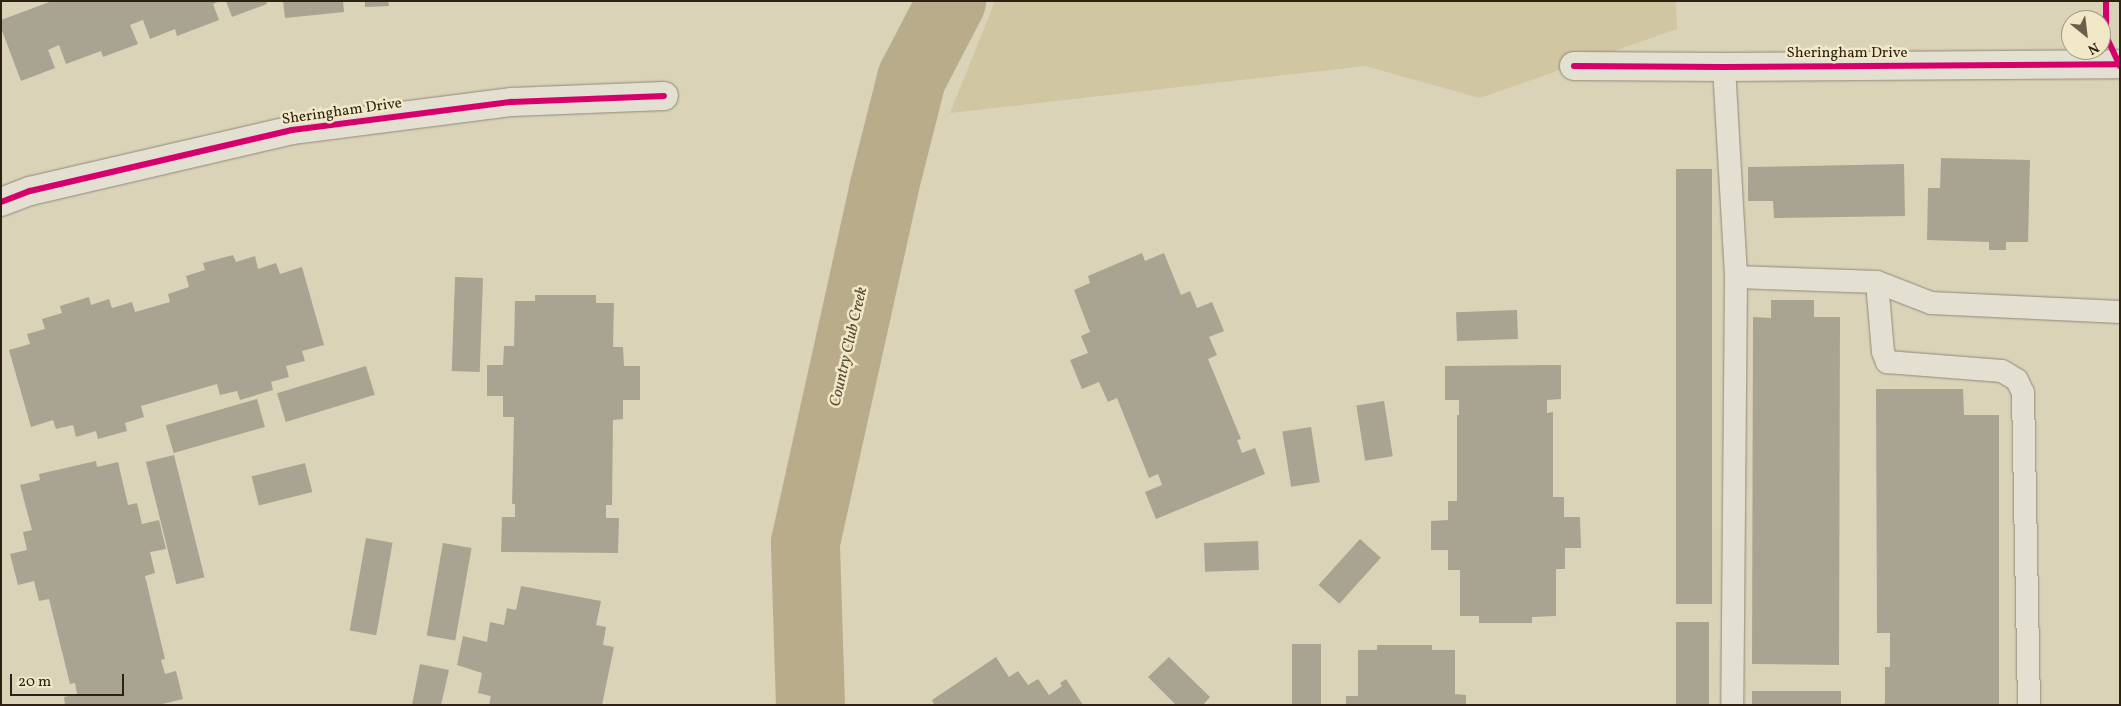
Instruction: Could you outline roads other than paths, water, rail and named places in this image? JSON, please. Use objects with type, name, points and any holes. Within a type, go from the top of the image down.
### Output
[{"type":"street","name":"Sheringham Drive","points":[[1574,66],[1724,67],[2120,64]]},
{"type":"street","name":"Sheringham Drive","points":[[1,202],[30,191],[292,130],[512,102],[664,96]]},
{"type":"lane","points":[[1724,67],[1736,277],[1732,705]]},
{"type":"lane","points":[[1736,277],[1876,282],[1931,303],[2120,312]]},
{"type":"lane","points":[[1876,282],[1882,352],[1887,362],[2002,371],[2017,380],[2023,393],[2029,705]]},
{"type":"waterway","name":"Country Club Creek","points":[[810,705],[805,542],[883,189],[911,78],[951,1]]}]
